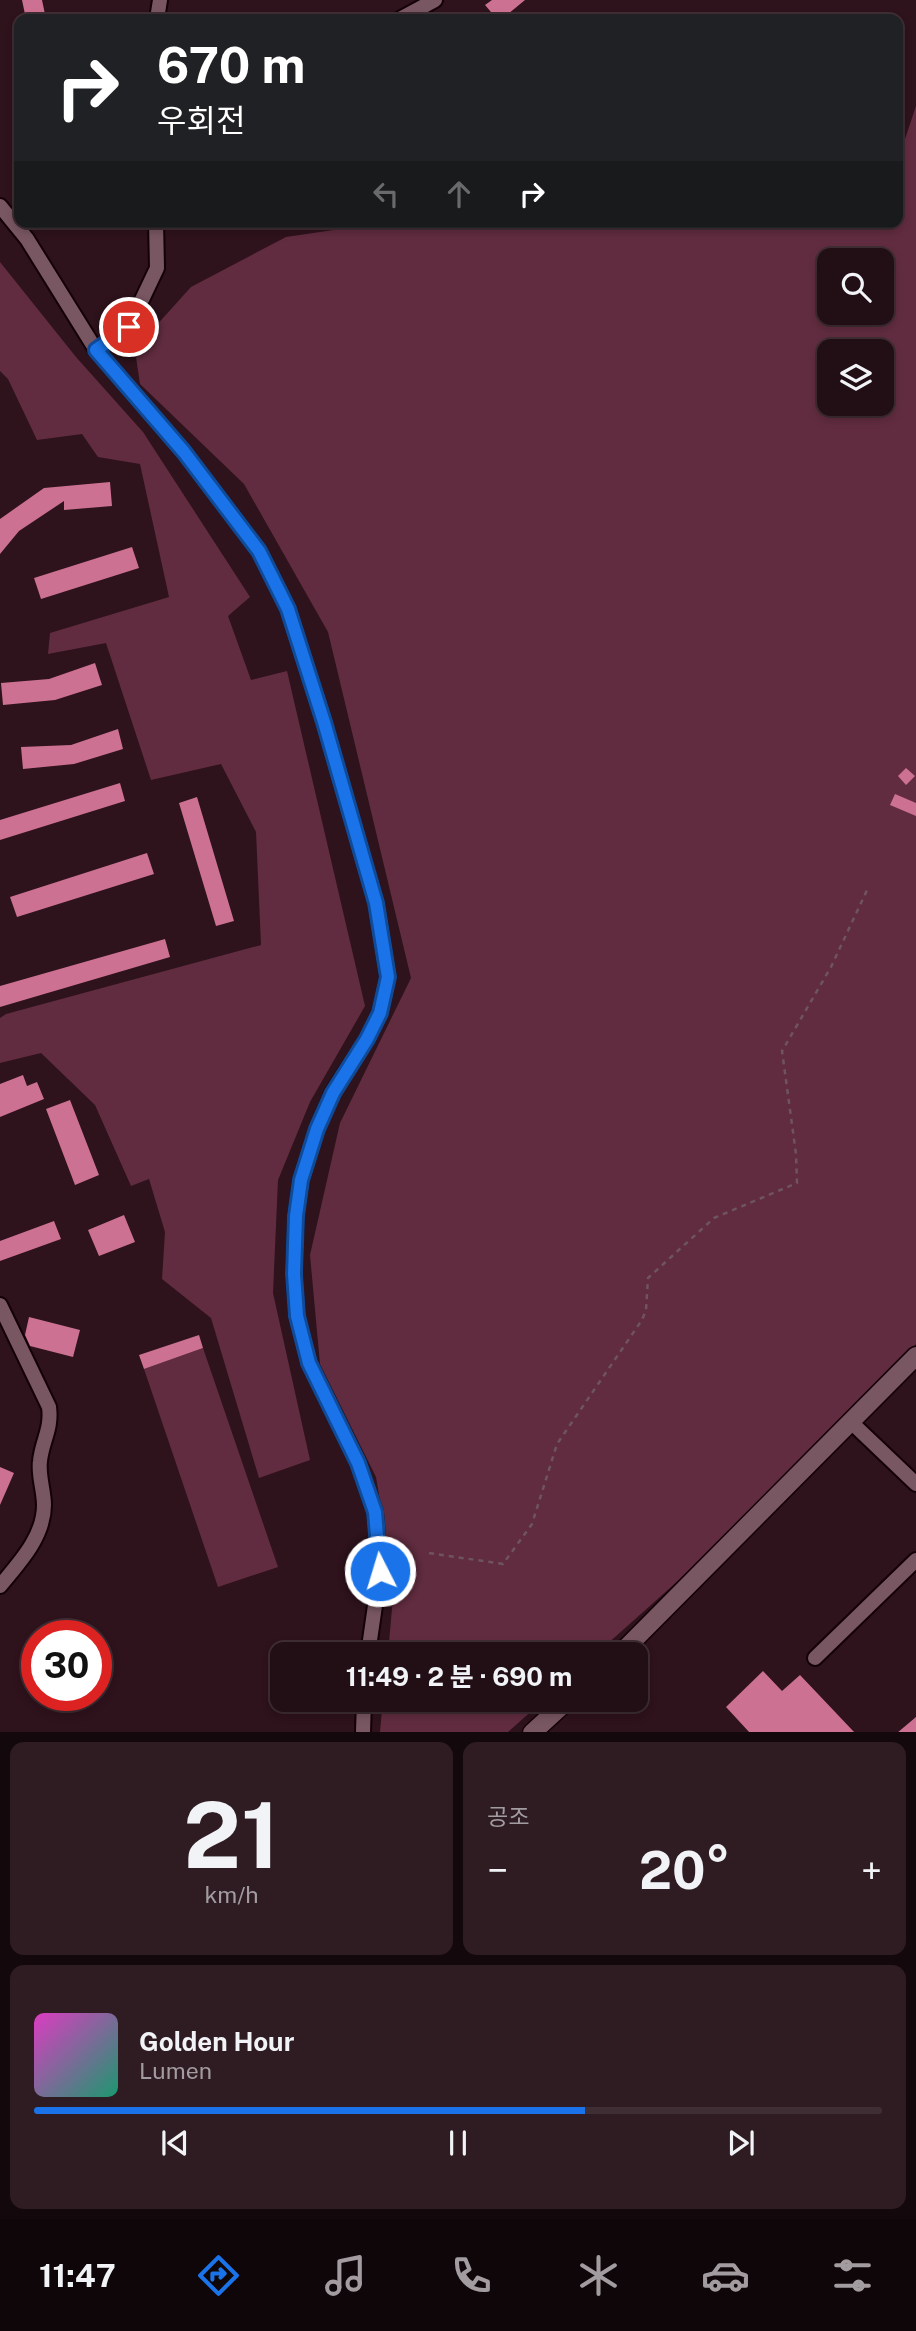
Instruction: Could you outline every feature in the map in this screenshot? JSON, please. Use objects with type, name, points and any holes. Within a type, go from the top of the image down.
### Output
[{"type":"street","points":[[409,14],[435,0]]},
{"type":"street","points":[[0,206],[14,223]]},
{"type":"street","points":[[18,228],[96,350],[184,452],[259,551],[288,609],[376,903],[388,977],[380,1013],[333,1093],[317,1129],[301,1180],[296,1216],[294,1274],[297,1316],[309,1363],[358,1463],[375,1512],[380,1571],[370,1642]]},
{"type":"street","points":[[96,350],[129,327],[157,268],[156,228]]},
{"type":"street","points":[[0,1305],[49,1407],[51,1421],[40,1462],[44,1507],[40,1529],[23,1558],[0,1586]]},
{"type":"street","points":[[632,1642],[916,1356]]},
{"type":"street","points":[[851,1422],[916,1484]]},
{"type":"street","points":[[815,1658],[916,1560]]},
{"type":"street","points":[[363,1732],[364,1712]]},
{"type":"street","points":[[532,1732],[554,1712]]},
{"type":"path","points":[[429,1553],[503,1563],[532,1524],[557,1444],[642,1320],[646,1310],[648,1278],[714,1218],[797,1183],[796,1154],[782,1051],[831,967],[868,888]]},
{"type":"shaded area","points":[[916,106],[916,1344],[708,1554],[609,1642],[389,1642],[394,1586],[376,1477],[320,1364],[310,1255],[340,1123],[411,978],[328,632],[244,484],[140,384],[136,357],[144,339],[191,287],[286,237],[347,228],[903,228],[903,142]]},
{"type":"shaded area","points":[[0,262],[76,357],[143,432],[250,597],[228,616],[251,680],[287,671],[365,1006],[310,1102],[278,1180],[273,1293],[310,1460],[259,1478],[211,1318],[162,1279],[165,1232],[149,1179],[131,1186],[95,1105],[41,1053],[0,1063],[0,1018],[6,1014],[261,945],[256,832],[221,764],[151,780],[106,643],[48,654],[50,633],[169,597],[140,464],[98,457],[82,434],[37,440],[8,379],[0,371]]},
{"type":"shaded area","points":[[203,1348],[278,1567],[218,1587],[144,1369]]},
{"type":"shaded area","points":[[382,1712],[530,1712],[508,1732],[380,1732]]},
{"type":"building","points":[[22,0],[42,0],[45,14],[25,14]]},
{"type":"building","points":[[492,0],[525,0],[508,14],[493,14],[485,5]]},
{"type":"building","points":[[110,482],[112,506],[64,510],[64,501],[19,531],[0,554],[0,519],[44,488]]},
{"type":"building","points":[[132,547],[139,568],[41,599],[34,578]]},
{"type":"building","points":[[95,663],[102,685],[55,700],[3,705],[1,683],[49,679]]},
{"type":"building","points":[[118,729],[123,749],[74,764],[23,769],[21,747],[71,745]]},
{"type":"building","points":[[906,768],[915,776],[906,785],[898,776]]},
{"type":"building","points":[[120,783],[125,801],[0,840],[0,820]]},
{"type":"building","points":[[895,794],[916,803],[916,816],[890,805]]},
{"type":"building","points":[[197,797],[234,921],[216,926],[179,803]]},
{"type":"building","points":[[147,853],[154,874],[17,917],[10,897]]},
{"type":"building","points":[[165,939],[170,957],[0,1007],[0,986]]},
{"type":"building","points":[[23,1075],[27,1086],[37,1082],[44,1099],[0,1117],[0,1084]]},
{"type":"building","points":[[70,1100],[99,1175],[75,1185],[46,1109]]},
{"type":"building","points":[[124,1215],[135,1242],[99,1256],[88,1230]]},
{"type":"building","points":[[54,1221],[61,1239],[0,1261],[0,1241]]},
{"type":"building","points":[[29,1317],[80,1330],[73,1357],[30,1346],[25,1335]]},
{"type":"building","points":[[199,1335],[203,1348],[144,1369],[139,1355]]},
{"type":"building","points":[[0,1467],[14,1473],[0,1505]]},
{"type":"building","points":[[763,1671],[782,1691],[800,1675],[854,1732],[749,1732],[726,1707]]},
{"type":"building","points":[[916,1717],[916,1732],[898,1732]]},
{"type":"route","points":[[129,327],[96,350],[184,452],[259,551],[288,609],[376,903],[388,977],[380,1013],[333,1093],[317,1129],[301,1180],[296,1216],[294,1274],[297,1316],[309,1363],[358,1463],[375,1512],[380,1571]]}]
